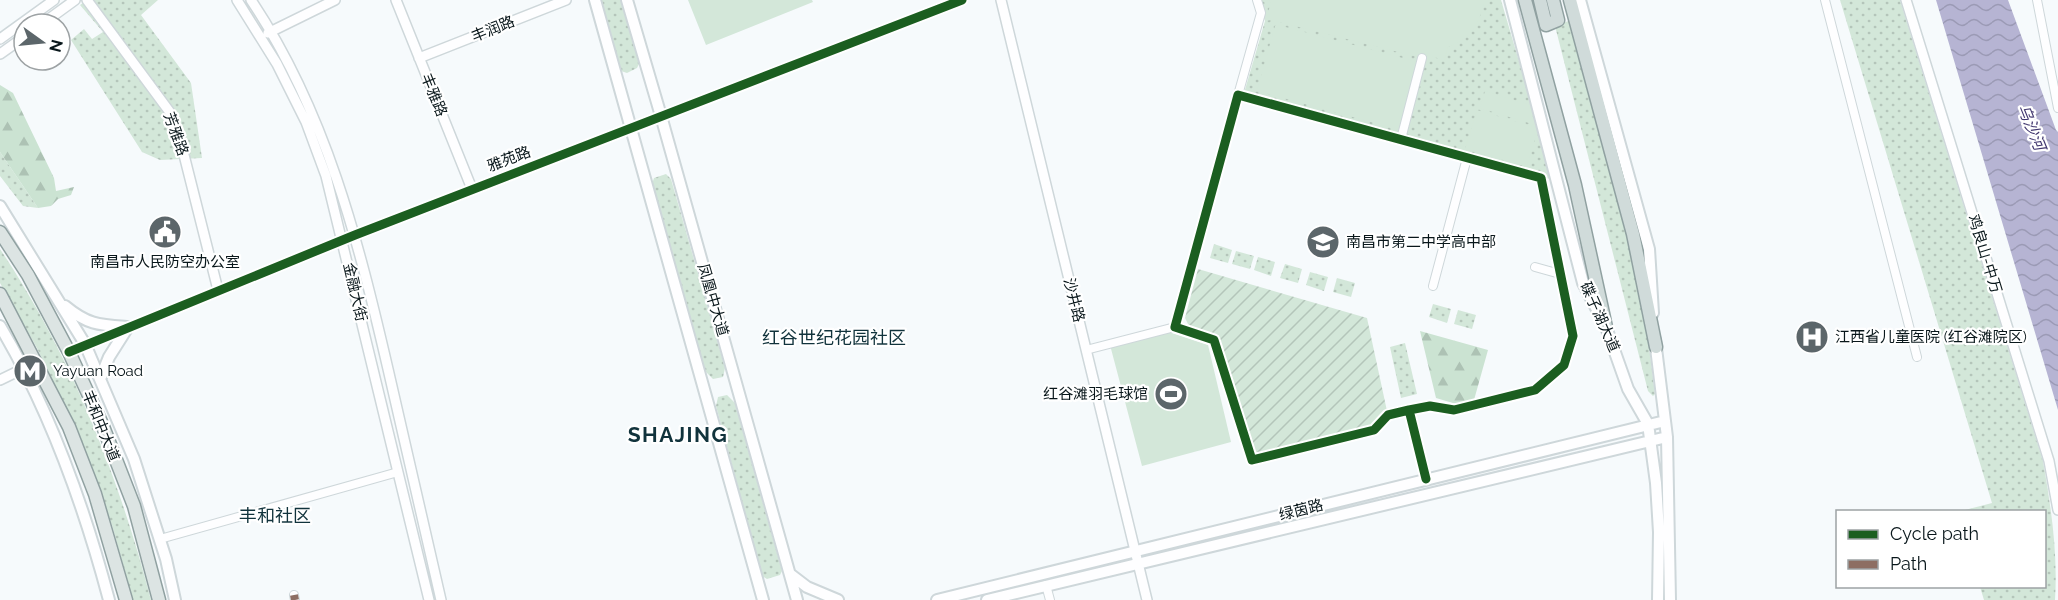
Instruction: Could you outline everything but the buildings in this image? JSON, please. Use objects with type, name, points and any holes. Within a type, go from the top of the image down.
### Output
[{"type":"highway","points":[[1525,0],[1575,185],[1606,327]]},
{"type":"highway","points":[[1540,0],[1552,22],[1554,0]]},
{"type":"highway","points":[[1570,0],[1633,234],[1656,347]]},
{"type":"main road","points":[[595,0],[759,594],[764,600]]},
{"type":"main road","name":"凤凰中大道","points":[[627,0],[797,600]]},
{"type":"main road","name":"碟子湖大道","points":[[1510,0],[1584,284],[1606,327],[1628,389],[1648,424],[1656,484],[1659,532],[1658,600]]},
{"type":"main road","points":[[1580,0],[1649,249],[1656,347],[1667,437],[1670,600]]},
{"type":"main road","points":[[0,206],[85,344],[134,459],[160,539],[176,600]]},
{"type":"main road","name":"丰和中大道","points":[[0,232],[28,275],[69,351],[102,424],[134,506],[159,600]]},
{"type":"main road","name":"丰和中大道","points":[[0,294],[69,427],[95,494],[126,600]]},
{"type":"main road","points":[[60,302],[81,319],[99,324],[128,327],[109,357],[100,379]]},
{"type":"main road","points":[[0,326],[23,369],[61,453],[78,498],[109,600]]},
{"type":"main road","name":"绿茵路","points":[[937,600],[1134,549],[1193,537],[1665,421]]},
{"type":"main road","name":"绿茵路","points":[[987,600],[1667,437]]},
{"type":"main road","points":[[790,574],[807,587],[838,600]]},
{"type":"street","points":[[0,39],[54,0]]},
{"type":"street","points":[[58,12],[75,0]]},
{"type":"street","name":"芳雅路","points":[[87,0],[161,97],[169,111],[181,143],[218,290]]},
{"type":"street","name":"金融大街","points":[[237,0],[277,64],[306,122],[326,176],[429,600]]},
{"type":"street","name":"金融大街","points":[[251,0],[297,79],[320,129],[355,235],[375,312],[441,600]]},
{"type":"street","points":[[261,38],[335,0]]},
{"type":"street","name":"丰雅路","points":[[396,0],[472,189]]},
{"type":"street","name":"丰润路","points":[[419,58],[566,0]]},
{"type":"street","name":"雅苑路","points":[[69,351],[342,240],[962,0]]},
{"type":"street","name":"沙井路","points":[[1001,0],[1147,600]]},
{"type":"street","points":[[1175,327],[1261,13],[1257,0]]},
{"type":"street","points":[[1825,0],[1917,357]]},
{"type":"street","name":"鸡良山-中万","points":[[1906,0],[2049,460],[2058,510]]},
{"type":"street","points":[[2037,0],[2058,108]]},
{"type":"street","points":[[1401,140],[1422,58]]},
{"type":"street","points":[[1086,350],[1175,327],[1214,340],[1252,460],[1374,430],[1388,415],[1430,406],[1454,410],[1535,390],[1564,365],[1573,336],[1541,178],[1238,95]]},
{"type":"street","points":[[1433,286],[1467,158]]},
{"type":"street","points":[[1535,267],[1560,274]]},
{"type":"street","points":[[0,380],[37,362]]},
{"type":"street","points":[[1409,410],[1426,479]]},
{"type":"street","points":[[160,539],[398,472]]},
{"type":"street","points":[[1046,585],[1050,600]]},
{"type":"green space","points":[[87,0],[158,0],[141,15],[191,83],[202,158],[160,160],[142,152],[72,42],[84,29],[92,39],[103,32],[80,5]]},
{"type":"green space","points":[[600,0],[621,0],[639,64],[637,68],[627,73],[621,71]]},
{"type":"green space","points":[[688,0],[812,0],[813,2],[706,45]]},
{"type":"green space","points":[[1258,0],[1501,0],[1535,116],[1550,179],[1244,93],[1265,21]]},
{"type":"green space","points":[[1269,0],[1484,0],[1480,16],[1473,29],[1462,40],[1448,47],[1444,60],[1423,54],[1422,58],[1271,20],[1265,21],[1271,3]]},
{"type":"green space","points":[[1840,0],[1900,0],[2043,461],[2055,547],[2055,600],[1984,600],[1980,588],[2046,588],[2046,510],[1965,510],[1992,503]]},
{"type":"green space","points":[[1571,20],[1642,291],[1655,394],[1653,396],[1648,391],[1555,26]]},
{"type":"green space","points":[[1275,26],[1418,62],[1400,130],[1257,91]]},
{"type":"green space","points":[[0,85],[13,93],[54,178],[56,191],[74,187],[71,195],[58,199],[51,206],[38,208],[0,152]]},
{"type":"green space","points":[[1485,91],[1530,105],[1535,125],[1480,108]]},
{"type":"green space","points":[[1477,110],[1538,128],[1527,167],[1465,149]]},
{"type":"green space","points":[[0,152],[38,208],[23,206],[0,176]]},
{"type":"green space","points":[[666,174],[671,179],[725,368],[723,377],[713,379],[705,371],[652,184],[654,178]]},
{"type":"green space","points":[[1214,244],[1232,250],[1228,263],[1210,258]]},
{"type":"green space","points":[[0,249],[26,289],[49,331],[90,418],[124,508],[151,600],[133,600],[112,525],[86,455],[37,348],[0,283]]},
{"type":"green space","points":[[1236,251],[1254,256],[1250,269],[1232,264]]},
{"type":"green space","points":[[1258,257],[1275,262],[1271,276],[1254,270]]},
{"type":"green space","points":[[1285,264],[1302,269],[1298,283],[1280,278]]},
{"type":"green space","points":[[1198,269],[1367,318],[1387,411],[1372,426],[1256,454],[1217,335],[1189,326],[1185,318]]},
{"type":"green space","points":[[1310,272],[1328,277],[1324,291],[1306,285]]},
{"type":"green space","points":[[1337,278],[1355,283],[1351,297],[1333,292]]},
{"type":"green space","points":[[1433,304],[1451,309],[1447,323],[1429,317]]},
{"type":"green space","points":[[1458,310],[1476,315],[1472,329],[1454,324]]},
{"type":"green space","points":[[1420,331],[1488,350],[1474,400],[1463,406],[1436,398]]},
{"type":"green space","name":"红谷滩羽毛球馆","points":[[1169,332],[1208,345],[1231,442],[1142,466],[1110,345]]},
{"type":"green space","points":[[1405,343],[1417,394],[1401,398],[1390,347]]},
{"type":"green space","points":[[727,395],[735,403],[782,571],[780,575],[767,579],[762,576],[716,406],[718,397]]},
{"type":"water","name":"乌沙河","points":[[1936,0],[2008,0],[2058,132],[2058,410]]},
{"type":"marked path","points":[[294,595],[295,600]]},
{"type":"cycle path","points":[[69,352],[355,235],[962,0]]},
{"type":"cycle path","points":[[1409,410],[1388,415],[1374,430],[1252,460],[1214,340],[1175,327],[1238,95],[1541,178],[1573,336],[1564,365],[1535,390],[1454,410],[1430,406],[1409,410],[1426,479]]},
{"type":"place","name":"南昌市人民防空办公室","points":[[165,232]]},
{"type":"place","name":"南昌市第二中学高中部","points":[[1323,242]]},
{"type":"place","name":"江西省儿童医院 (红谷滩院区)","points":[[1812,337]]},
{"type":"place","name":"Yayuan Road","points":[[30,371]]},
{"type":"place","name":"红谷滩羽毛球馆","points":[[1171,394]]},
{"type":"district","name":"红谷世纪花园社区","points":[[834,338]]},
{"type":"district","name":"SHAJING","points":[[678,435]]},
{"type":"district","name":"丰和社区","points":[[275,516]]}]
